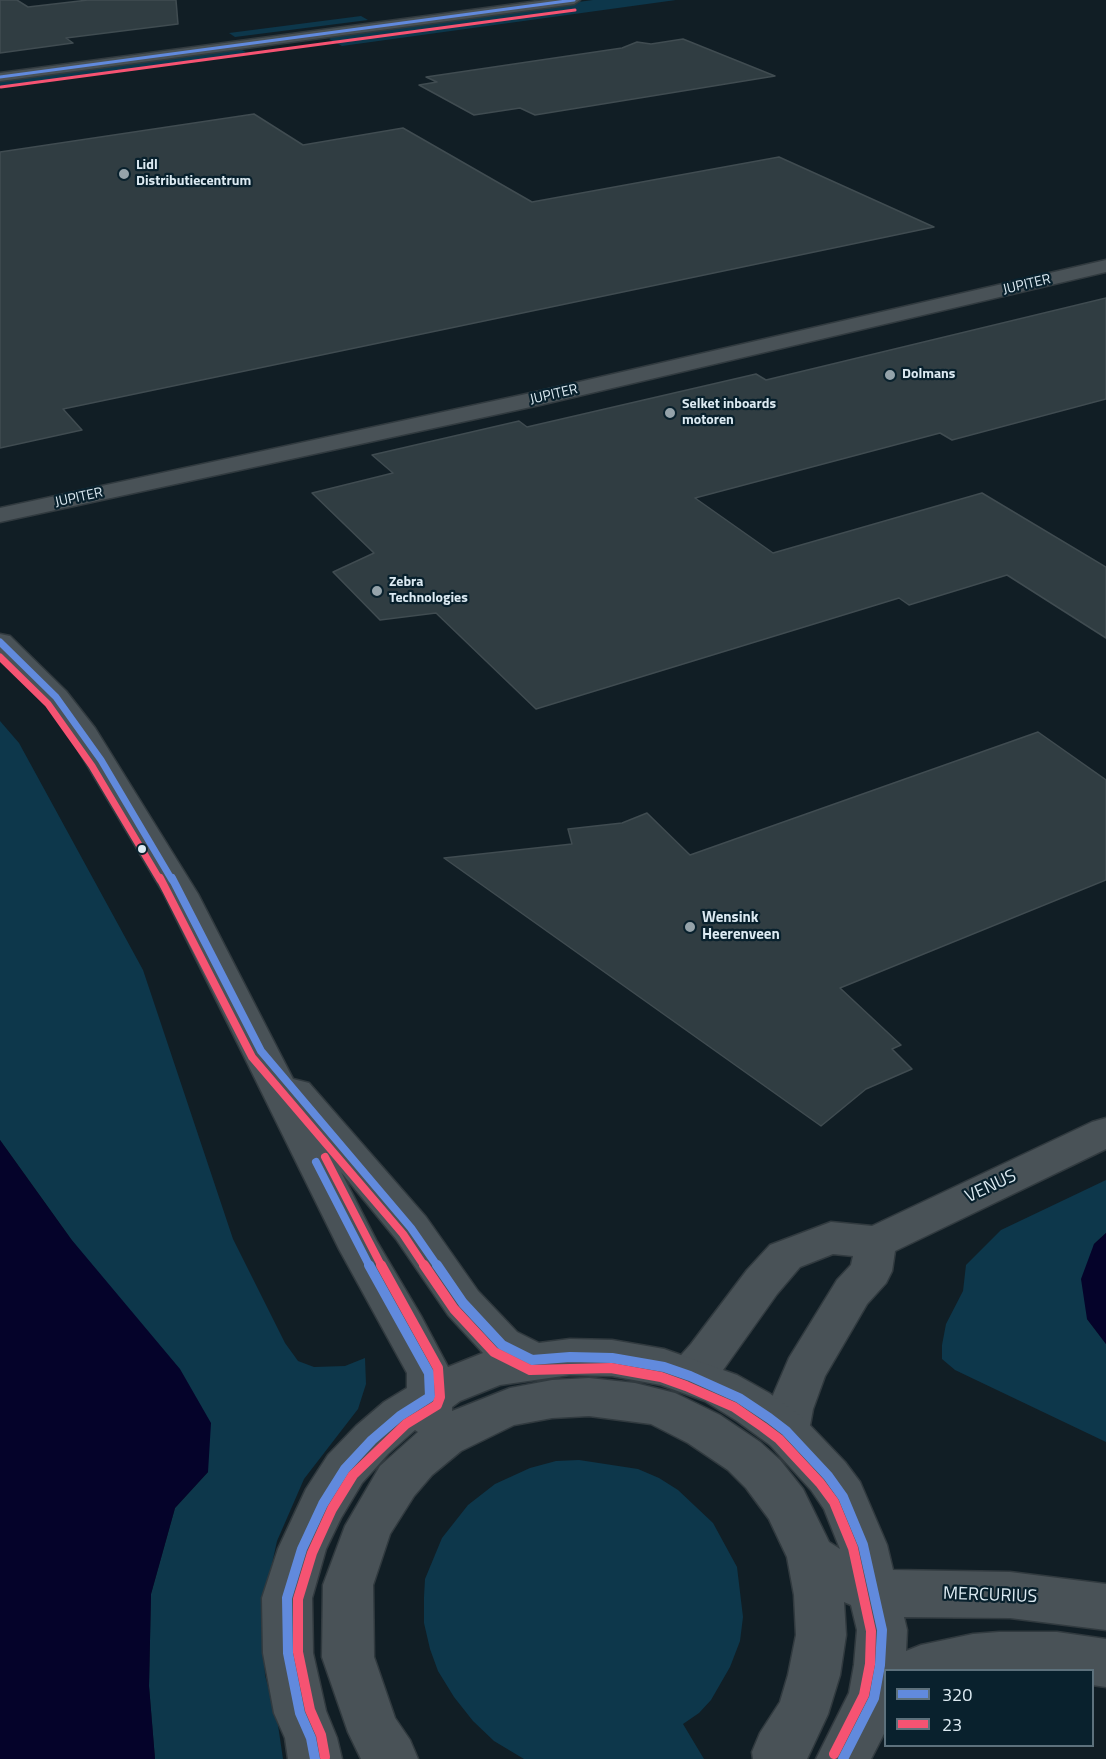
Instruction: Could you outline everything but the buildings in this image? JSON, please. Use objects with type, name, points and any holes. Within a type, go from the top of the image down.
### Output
[{"type":"main road","points":[[0,77],[574,0]]},
{"type":"main road","name":"JUPITER","points":[[0,515],[552,395],[1106,267]]},
{"type":"main road","points":[[0,642],[56,697],[96,752],[181,894],[360,1249],[429,1373],[428,1423],[416,1461]]},
{"type":"main road","points":[[261,1051],[411,1228],[463,1303],[501,1345],[532,1360]]},
{"type":"main road","name":"VENUS","points":[[876,1242],[1106,1132]]},
{"type":"main road","points":[[674,1392],[704,1361],[767,1275],[785,1256],[831,1238],[876,1242],[871,1271],[852,1292],[805,1371],[790,1408],[786,1431]]},
{"type":"main road","points":[[313,1749],[300,1713],[288,1653],[287,1598],[302,1550],[322,1504],[345,1469],[379,1434],[400,1416],[444,1388],[496,1367],[532,1360],[570,1357],[612,1358],[641,1362],[674,1392],[704,1429],[726,1443],[763,1474],[786,1504],[796,1522],[811,1557],[819,1595],[821,1635],[814,1675],[802,1714],[779,1752],[780,1759]]},
{"type":"main road","points":[[391,1759],[374,1732],[348,1657],[348,1585],[369,1526],[397,1481],[416,1461],[445,1437],[477,1420],[510,1407],[589,1397],[635,1402],[674,1392],[739,1398],[786,1431],[828,1476],[843,1497],[863,1545],[882,1630],[880,1695],[843,1759]]},
{"type":"main road","name":"MERCURIUS","points":[[811,1557],[845,1580],[874,1590],[903,1594],[1010,1595],[1106,1607]]},
{"type":"main road","points":[[929,1669],[973,1658],[999,1656],[1058,1656],[1106,1663]]},
{"type":"shaded area","points":[[593,0],[676,0],[342,46],[329,39],[338,34]]},
{"type":"shaded area","points":[[361,16],[368,20],[235,37],[229,33]]},
{"type":"shaded area","points":[[240,49],[246,52],[238,55],[0,88],[0,80]]},
{"type":"shaded area","points":[[0,721],[19,743],[143,970],[233,1239],[285,1343],[298,1361],[314,1367],[345,1366],[365,1358],[366,1384],[358,1409],[304,1479],[277,1541],[262,1610],[265,1675],[278,1725],[283,1759],[155,1759],[149,1686],[151,1594],[175,1508],[208,1472],[71,1239],[0,1140]]},
{"type":"shaded area","points":[[0,1140],[71,1239],[180,1369],[211,1423],[208,1472],[175,1508],[151,1594],[149,1686],[155,1759],[0,1759]]},
{"type":"shaded area","points":[[1106,1180],[1106,1233],[1094,1244],[1087,1319],[1106,1344],[1106,1442],[955,1370],[942,1359],[942,1345],[946,1324],[963,1291],[966,1265],[1001,1230]]},
{"type":"shaded area","points":[[1106,1233],[1106,1344],[1087,1319],[1081,1279],[1094,1244]]},
{"type":"shaded area","points":[[579,1460],[638,1469],[678,1490],[713,1523],[737,1567],[743,1617],[740,1641],[730,1667],[711,1700],[699,1713],[683,1724],[704,1759],[524,1759],[494,1741],[473,1721],[454,1697],[438,1671],[424,1623],[424,1597],[425,1579],[442,1538],[468,1505],[495,1484],[530,1468],[556,1461]]},
{"type":"transit line","name":"320","points":[[0,77],[574,0]]},
{"type":"transit line","name":"23","points":[[1,87],[575,10]]},
{"type":"transit line","name":"320","points":[[0,642],[56,697],[101,760],[181,894],[261,1051],[411,1228],[463,1303],[502,1345],[532,1360],[570,1357],[612,1358],[664,1367],[690,1376],[739,1398],[769,1418],[786,1431],[828,1476],[843,1497],[863,1545],[882,1630],[880,1665],[874,1698],[843,1759]]},
{"type":"transit line","name":"23","points":[[0,657],[48,704],[92,766],[172,899],[252,1057],[403,1234],[454,1309],[494,1352],[530,1370],[611,1368],[661,1377],[686,1386],[734,1407],[763,1427],[779,1439],[820,1483],[834,1502],[853,1548],[871,1631],[870,1664],[864,1695],[834,1754]]},
{"type":"transit line","name":"23","points":[[325,1157],[369,1244],[438,1368],[440,1397],[437,1405],[406,1424],[353,1475],[332,1509],[312,1553],[298,1599],[298,1652],[310,1710],[321,1735],[325,1757]]},
{"type":"transit line","name":"320","points":[[315,1759],[311,1738],[300,1713],[288,1653],[287,1598],[302,1549],[323,1504],[345,1469],[372,1440],[400,1416],[430,1397],[429,1373],[360,1249],[316,1162]]},
{"type":"place","name":"Lidl Distributiecentrum","points":[[124,174]]},
{"type":"place","name":"Dolmans","points":[[890,375]]},
{"type":"place","name":"Selket inboards motoren","points":[[670,413]]},
{"type":"place","name":"Zebra Technologies","points":[[377,591]]},
{"type":"place","name":"Wensink Heerenveen","points":[[690,927]]}]
